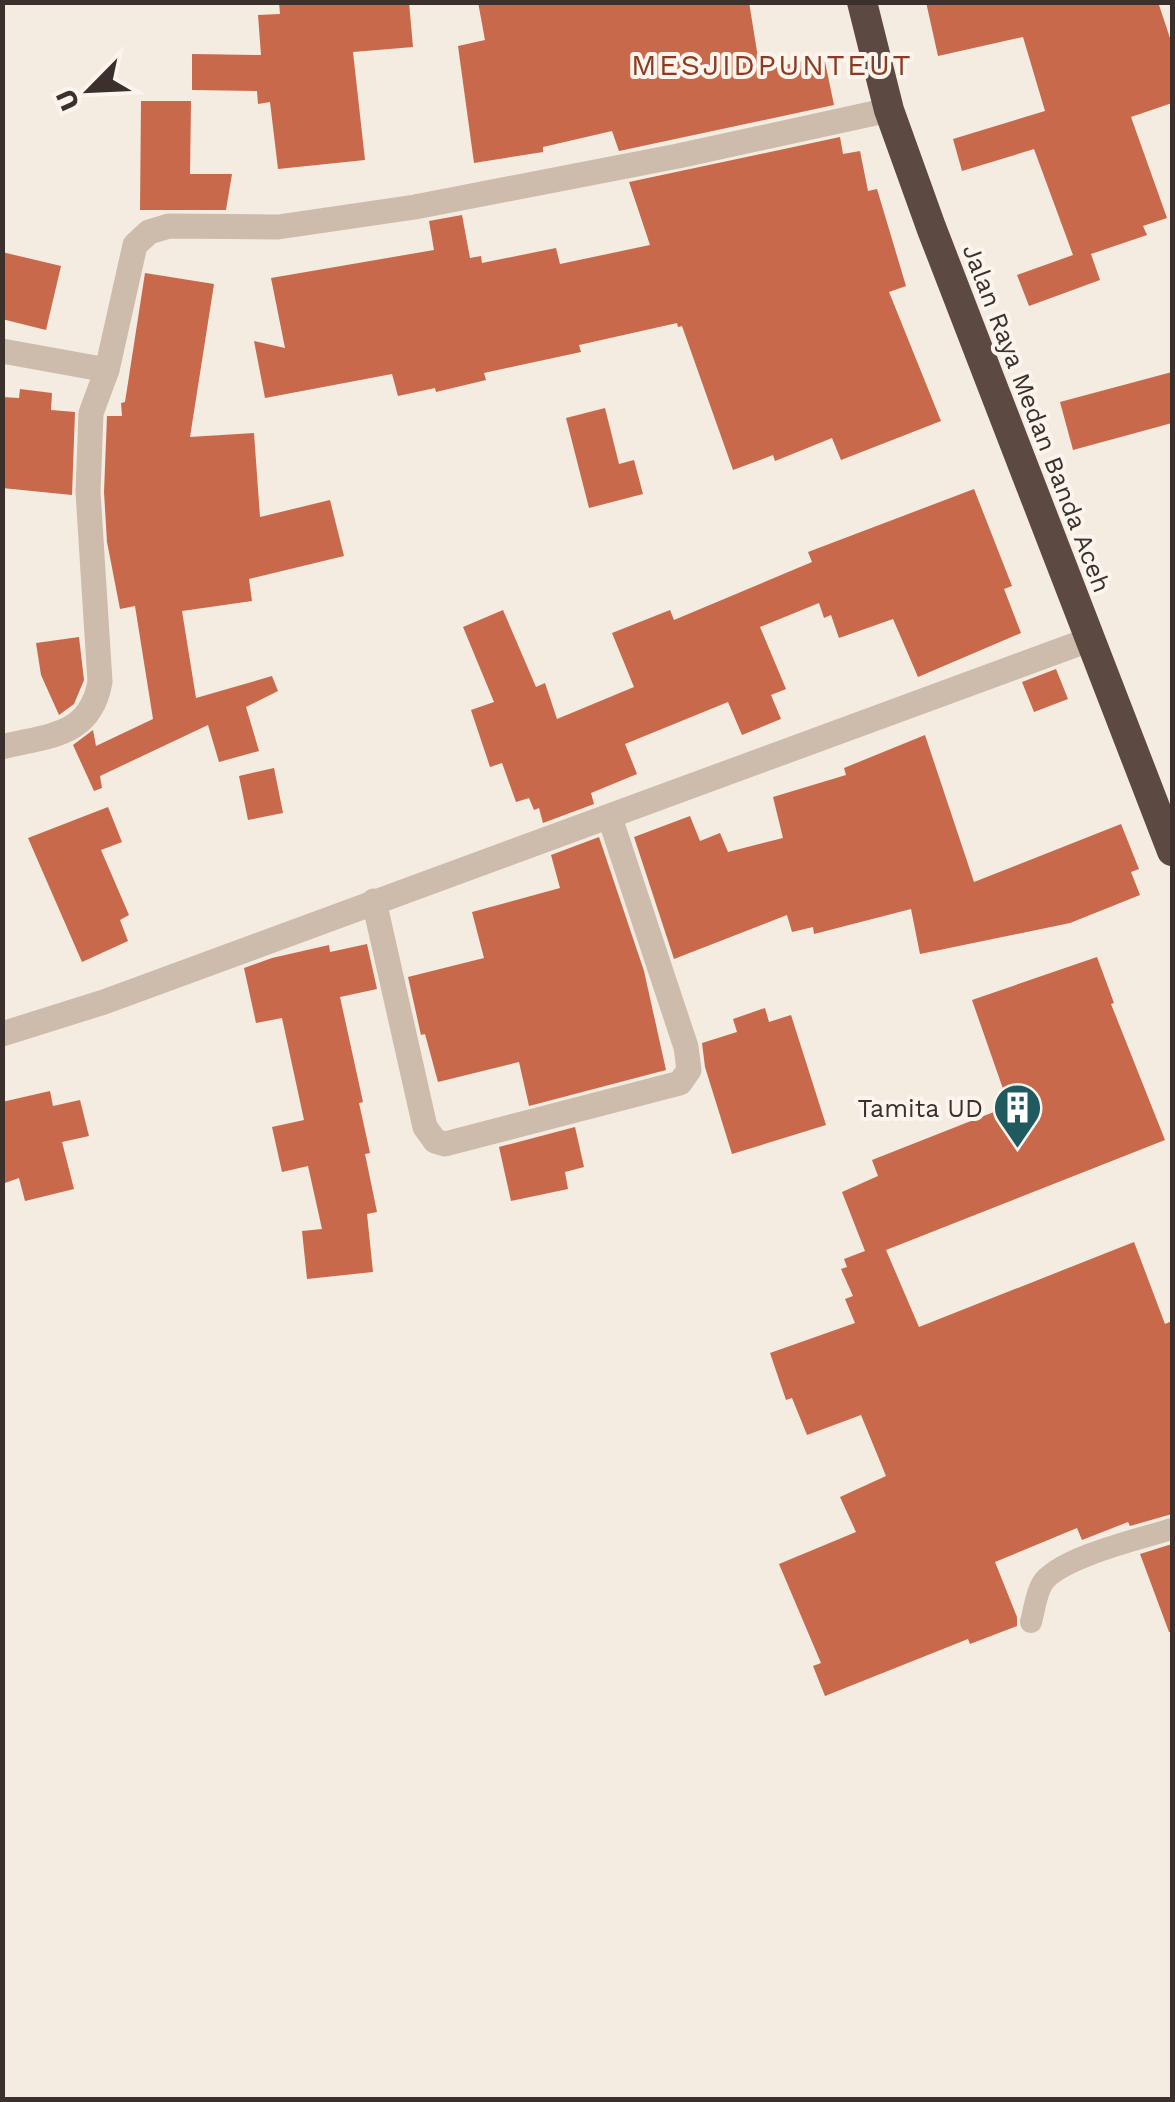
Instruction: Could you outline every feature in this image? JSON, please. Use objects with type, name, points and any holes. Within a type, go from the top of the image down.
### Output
[{"type":"highway","name":"Jalan Raya Medan Banda Aceh","points":[[862,2],[889,110],[931,227],[1172,851]]},
{"type":"street","points":[[2,747],[68,730],[88,718],[96,700],[100,682],[88,492],[91,413],[107,370],[134,245],[150,232],[169,226],[278,227],[415,206],[678,156],[889,110]]},
{"type":"street","points":[[2,351],[107,370]]},
{"type":"street","points":[[2,1034],[104,1002],[1090,639]]},
{"type":"street","points":[[374,900],[425,1127],[434,1140],[445,1144],[680,1083],[689,1070],[686,1048],[610,818]]},
{"type":"lane","points":[[1031,1622],[1042,1584],[1054,1572],[1088,1555],[1172,1530]]},
{"type":"building","points":[[279,2],[409,2],[413,47],[353,52],[365,160],[278,169],[270,102],[258,104],[257,91],[192,90],[192,54],[261,55],[258,15],[280,14]]},
{"type":"building","points":[[478,2],[749,2],[760,70],[824,57],[834,105],[619,151],[612,131],[543,147],[543,152],[474,163],[458,46],[485,40]]},
{"type":"building","points":[[926,2],[1158,2],[1172,44],[1172,103],[1131,117],[1167,218],[1143,226],[1147,235],[1091,254],[1100,280],[1029,306],[1017,275],[1073,255],[1034,149],[962,171],[953,139],[1045,111],[1023,37],[938,56]]},
{"type":"building","points":[[141,101],[191,101],[190,174],[232,174],[226,210],[140,210]]},
{"type":"building","points":[[840,137],[843,154],[860,151],[868,191],[877,189],[906,286],[889,292],[941,421],[841,460],[832,438],[775,461],[773,455],[733,470],[682,326],[677,323],[579,345],[581,352],[484,373],[486,380],[436,392],[435,388],[398,396],[392,374],[265,398],[254,341],[285,348],[271,278],[434,250],[429,221],[462,215],[470,258],[481,256],[482,263],[556,248],[560,264],[650,245],[629,182]]},
{"type":"building","points":[[2,252],[61,266],[46,330],[2,319]]},
{"type":"building","points":[[145,273],[214,284],[190,437],[254,433],[260,517],[330,500],[344,556],[249,579],[252,601],[182,611],[196,698],[272,676],[278,691],[246,707],[259,751],[219,762],[208,725],[100,776],[102,788],[94,791],[73,745],[93,730],[96,746],[153,719],[135,606],[120,609],[107,542],[104,492],[107,416],[122,416],[121,403],[125,402]]},
{"type":"building","points":[[1172,372],[1172,423],[1073,450],[1060,402]]},
{"type":"building","points":[[20,389],[52,393],[51,410],[75,412],[72,495],[2,488],[2,397],[19,398]]},
{"type":"building","points":[[605,408],[619,464],[634,460],[643,494],[589,508],[566,418]]},
{"type":"building","points":[[974,489],[1012,586],[1004,589],[1021,633],[918,677],[893,619],[839,638],[831,615],[824,618],[819,603],[760,627],[786,689],[771,695],[781,719],[742,735],[728,702],[625,744],[637,774],[591,793],[594,804],[543,823],[539,808],[534,810],[529,798],[516,802],[502,763],[490,767],[471,710],[494,702],[463,627],[503,610],[536,687],[545,683],[557,719],[634,687],[612,633],[670,610],[674,620],[812,562],[808,552]]},
{"type":"building","points":[[79,637],[84,680],[74,704],[59,715],[41,675],[36,643]]},
{"type":"building","points":[[1056,669],[1068,699],[1034,712],[1022,682]]},
{"type":"building","points":[[925,735],[974,882],[1121,824],[1139,869],[1131,872],[1140,895],[1070,923],[920,954],[911,909],[814,934],[813,927],[792,932],[787,915],[674,959],[634,837],[690,816],[700,841],[720,833],[728,852],[783,838],[773,797],[846,775],[844,768]]},
{"type":"building","points":[[274,768],[283,813],[248,820],[239,776]]},
{"type":"building","points":[[108,807],[122,842],[101,850],[129,915],[120,920],[128,941],[82,962],[28,838]]},
{"type":"building","points":[[599,837],[644,971],[666,1070],[529,1106],[519,1062],[438,1082],[425,1034],[421,1035],[408,977],[484,958],[472,912],[560,888],[551,855]]},
{"type":"building","points":[[367,944],[377,989],[340,997],[370,1153],[365,1154],[377,1212],[367,1214],[373,1272],[307,1279],[302,1231],[322,1229],[308,1166],[282,1172],[272,1127],[304,1120],[282,1018],[256,1023],[244,968],[329,945],[330,952]]},
{"type":"building","points":[[1097,957],[1114,1003],[1111,1004],[1165,1140],[886,1250],[919,1327],[1134,1242],[1165,1324],[1172,1321],[1172,1514],[1130,1526],[1128,1522],[1082,1540],[1077,1528],[995,1562],[1017,1626],[970,1644],[968,1639],[825,1696],[813,1666],[821,1663],[779,1564],[856,1532],[840,1497],[886,1476],[861,1415],[807,1435],[792,1398],[786,1400],[770,1353],[855,1323],[845,1299],[853,1296],[841,1269],[847,1267],[844,1259],[865,1251],[842,1192],[878,1176],[872,1160],[1009,1106],[972,1000]]},
{"type":"building","points":[[765,1008],[769,1022],[791,1015],[826,1125],[732,1154],[705,1067],[702,1043],[737,1032],[733,1019]]},
{"type":"building","points":[[50,1091],[53,1106],[80,1100],[89,1136],[62,1142],[74,1189],[25,1201],[19,1178],[2,1184],[2,1102]]},
{"type":"building","points":[[575,1127],[584,1167],[565,1172],[568,1189],[511,1201],[499,1147]]},
{"type":"building","points":[[1172,1544],[1172,1632],[1169,1632],[1140,1554]]},
{"type":"place","name":"Tamita UD","points":[[1018,1150]]},
{"type":"district","name":"MESJIDPUNTEUT","points":[[772,65]]}]
